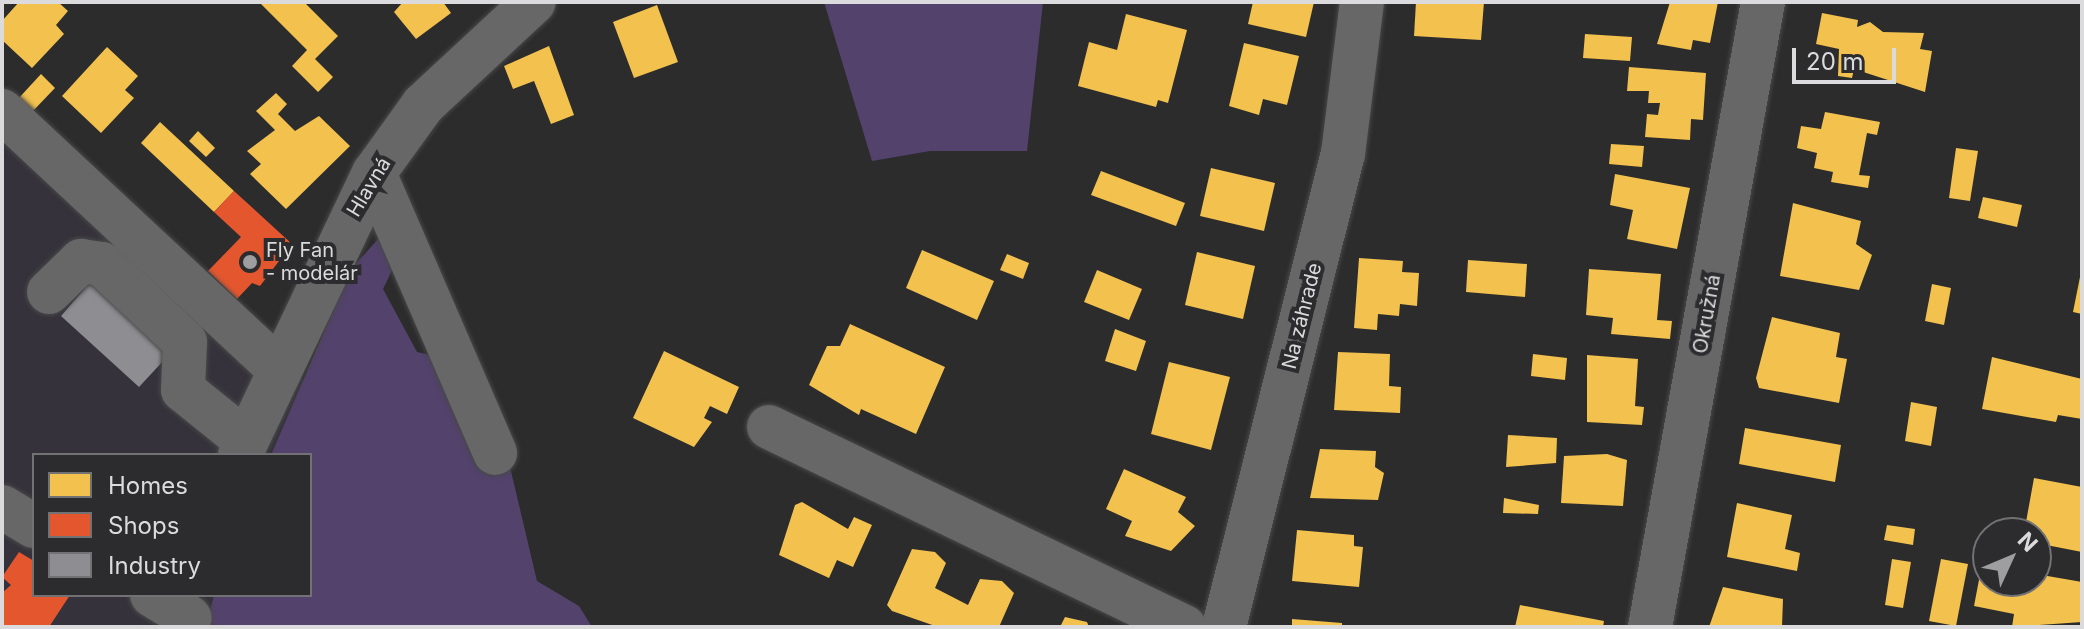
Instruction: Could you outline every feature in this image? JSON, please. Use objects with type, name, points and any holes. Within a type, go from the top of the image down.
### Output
[{"type":"street","name":"Hlavná","points":[[242,447],[277,367],[374,173],[423,105],[534,2]]},
{"type":"street","name":"Na záhrade","points":[[1224,627],[1343,154],[1362,2]]},
{"type":"street","name":"Okružná","points":[[1650,627],[1763,2]]},
{"type":"street","points":[[2,111],[277,367]]},
{"type":"street","points":[[374,173],[495,453]]},
{"type":"street","points":[[49,292],[81,261],[102,264],[185,342],[183,390],[242,447]]},
{"type":"street","points":[[769,427],[1184,627]]},
{"type":"street","points":[[2,507],[32,525]]},
{"type":"street","points":[[156,597],[191,613]]},
{"type":"shaded area","points":[[824,2],[1043,2],[1027,151],[930,151],[872,161]]},
{"type":"shaded area","points":[[2,98],[305,381],[272,453],[32,453],[32,597],[214,597],[206,627],[2,627]]},
{"type":"shaded area","points":[[390,226],[401,252],[383,289],[417,352],[444,358],[506,450],[537,581],[579,606],[592,627],[206,627],[214,597],[312,597],[312,453],[272,453],[351,269]]},
{"type":"building: Homes","points":[[19,2],[58,2],[68,11],[56,25],[64,34],[32,68],[2,40],[2,21]]},
{"type":"building: Homes","points":[[259,2],[304,2],[338,36],[315,59],[333,77],[318,92],[292,66],[307,50]]},
{"type":"building: Homes","points":[[403,2],[443,2],[451,13],[416,39],[394,12]]},
{"type":"building: Homes","points":[[1253,2],[1314,2],[1306,37],[1248,24]]},
{"type":"building: Homes","points":[[1416,2],[1484,2],[1481,40],[1414,36]]},
{"type":"building: Homes","points":[[1670,2],[1718,2],[1710,43],[1693,40],[1691,50],[1657,44]]},
{"type":"building: Homes","points":[[657,5],[678,62],[634,78],[613,22]]},
{"type":"building: Homes","points":[[1822,13],[1858,20],[1857,27],[1870,22],[1883,32],[1924,33],[1920,49],[1932,51],[1925,92],[1854,69],[1852,78],[1838,76],[1839,49],[1816,44]]},
{"type":"building: Homes","points":[[1126,14],[1187,30],[1168,103],[1158,100],[1156,107],[1078,86],[1089,42],[1117,50]]},
{"type":"building: Homes","points":[[1585,34],[1632,37],[1630,61],[1583,58]]},
{"type":"building: Homes","points":[[1244,43],[1299,56],[1287,105],[1263,99],[1259,115],[1229,106]]},
{"type":"building: Homes","points":[[549,46],[574,115],[551,124],[534,81],[513,89],[504,66]]},
{"type":"building: Homes","points":[[107,47],[138,76],[125,90],[134,98],[101,133],[62,96]]},
{"type":"building: Homes","points":[[1629,67],[1706,73],[1703,120],[1691,119],[1690,140],[1645,137],[1647,114],[1658,115],[1660,103],[1648,103],[1649,91],[1627,91]]},
{"type":"building: Homes","points":[[41,74],[55,88],[32,112],[18,99]]},
{"type":"building: Homes","points":[[276,93],[287,104],[278,114],[295,131],[319,116],[350,146],[286,209],[250,174],[261,164],[247,151],[275,130],[256,111]]},
{"type":"building: Homes","points":[[1825,112],[1880,122],[1877,135],[1867,133],[1859,175],[1870,176],[1868,188],[1831,182],[1833,172],[1814,168],[1817,153],[1797,148],[1801,126],[1821,129]]},
{"type":"building: Homes","points":[[160,122],[234,191],[214,212],[141,143]]},
{"type":"building: Homes","points":[[198,131],[215,148],[206,157],[189,141]]},
{"type":"building: Homes","points":[[1611,144],[1644,146],[1642,167],[1609,164]]},
{"type":"building: Homes","points":[[1956,148],[1978,151],[1970,201],[1949,198]]},
{"type":"building: Homes","points":[[1211,168],[1275,183],[1264,231],[1200,216]]},
{"type":"building: Homes","points":[[1101,171],[1185,203],[1176,226],[1091,195]]},
{"type":"building: Homes","points":[[1615,174],[1690,188],[1677,249],[1627,239],[1633,210],[1610,205]]},
{"type":"building: Homes","points":[[1983,197],[2022,205],[2017,227],[1978,218]]},
{"type":"building: Homes","points":[[1793,203],[1861,221],[1856,244],[1872,255],[1859,290],[1780,276]]},
{"type":"building: Homes","points":[[922,250],[994,281],[977,320],[906,288]]},
{"type":"building: Homes","points":[[1197,252],[1255,266],[1243,319],[1185,305]]},
{"type":"building: Homes","points":[[1007,254],[1029,263],[1023,279],[1000,270]]},
{"type":"building: Homes","points":[[1359,258],[1403,261],[1402,272],[1419,273],[1417,306],[1400,304],[1399,316],[1378,314],[1377,330],[1354,328]]},
{"type":"building: Homes","points":[[1468,260],[1527,264],[1525,297],[1466,292]]},
{"type":"building: Homes","points":[[1589,269],[1661,274],[1657,320],[1672,321],[1670,339],[1611,334],[1613,318],[1586,315]]},
{"type":"building: Homes","points":[[1097,270],[1142,289],[1129,320],[1084,302]]},
{"type":"building: Homes","points":[[2082,272],[2082,314],[2073,312]]},
{"type":"building: Homes","points":[[1932,284],[1951,288],[1944,325],[1925,321]]},
{"type":"building: Homes","points":[[1772,317],[1840,333],[1836,357],[1847,359],[1839,403],[1759,388],[1756,378]]},
{"type":"building: Homes","points":[[850,324],[945,367],[916,434],[861,409],[859,415],[809,385],[827,346],[840,346]]},
{"type":"building: Homes","points":[[1115,329],[1146,341],[1136,371],[1105,361]]},
{"type":"building: Homes","points":[[664,351],[739,387],[727,414],[710,406],[704,418],[712,422],[694,447],[633,418]]},
{"type":"building: Homes","points":[[1338,352],[1390,354],[1389,386],[1401,387],[1400,413],[1334,410]]},
{"type":"building: Homes","points":[[1533,354],[1567,358],[1565,380],[1531,376]]},
{"type":"building: Homes","points":[[1587,355],[1638,359],[1635,406],[1644,407],[1642,425],[1587,422]]},
{"type":"building: Homes","points":[[1992,357],[2082,379],[2082,419],[2058,415],[2056,422],[1982,409]]},
{"type":"building: Homes","points":[[1169,362],[1230,377],[1211,450],[1151,434]]},
{"type":"building: Homes","points":[[1911,402],[1937,407],[1931,446],[1905,441]]},
{"type":"building: Homes","points":[[1745,428],[1841,445],[1835,482],[1739,464]]},
{"type":"building: Homes","points":[[1508,435],[1557,438],[1556,463],[1506,467]]},
{"type":"building: Homes","points":[[1320,449],[1376,451],[1375,467],[1384,473],[1378,500],[1310,498]]},
{"type":"building: Homes","points":[[1607,454],[1627,460],[1623,506],[1561,503],[1564,456]]},
{"type":"building: Homes","points":[[1124,469],[1186,497],[1178,512],[1195,526],[1171,551],[1125,536],[1132,521],[1106,509]]},
{"type":"building: Homes","points":[[2034,478],[2082,487],[2082,552],[2052,546],[2052,517],[2027,517]]},
{"type":"building: Homes","points":[[1504,498],[1539,505],[1538,514],[1503,513]]},
{"type":"building: Homes","points":[[802,502],[848,529],[854,517],[872,525],[853,567],[837,560],[829,578],[779,555],[795,505]]},
{"type":"building: Homes","points":[[1737,503],[1792,515],[1785,549],[1800,553],[1797,571],[1727,557]]},
{"type":"building: Homes","points":[[1887,525],[1915,529],[1913,545],[1884,540]]},
{"type":"building: Homes","points":[[1297,530],[1354,535],[1354,546],[1363,547],[1359,587],[1292,581]]},
{"type":"building: Homes","points":[[912,549],[935,552],[946,563],[935,588],[968,605],[980,579],[1002,581],[1014,593],[999,627],[938,627],[892,611],[887,605]]},
{"type":"building: Homes","points":[[1892,559],[1911,562],[1903,608],[1885,605]]},
{"type":"building: Homes","points":[[1941,559],[1968,564],[1956,626],[1929,621]]},
{"type":"building: Homes","points":[[2052,577],[2082,582],[2082,622],[2012,627],[2014,614],[1974,606],[1976,597],[2052,597]]},
{"type":"building: Homes","points":[[1723,587],[1783,599],[1782,627],[1709,627]]},
{"type":"building: Homes","points":[[1520,605],[1604,621],[1603,627],[1515,627]]},
{"type":"building: Homes","points":[[1065,617],[1087,622],[1089,627],[1060,627]]},
{"type":"building: Homes","points":[[1292,619],[1342,623],[1342,627],[1292,627]]},
{"type":"building: Shops","points":[[234,191],[292,244],[260,286],[252,283],[237,299],[208,271],[241,237],[214,212]]},
{"type":"building: Shops","points":[[19,552],[32,560],[32,597],[69,597],[49,627],[2,627],[2,593],[11,585],[2,577]]},
{"type":"building: Industry","points":[[99,272],[178,345],[139,387],[61,316]]},
{"type":"place","name":"Fly Fan - modelár","points":[[250,262]]}]
